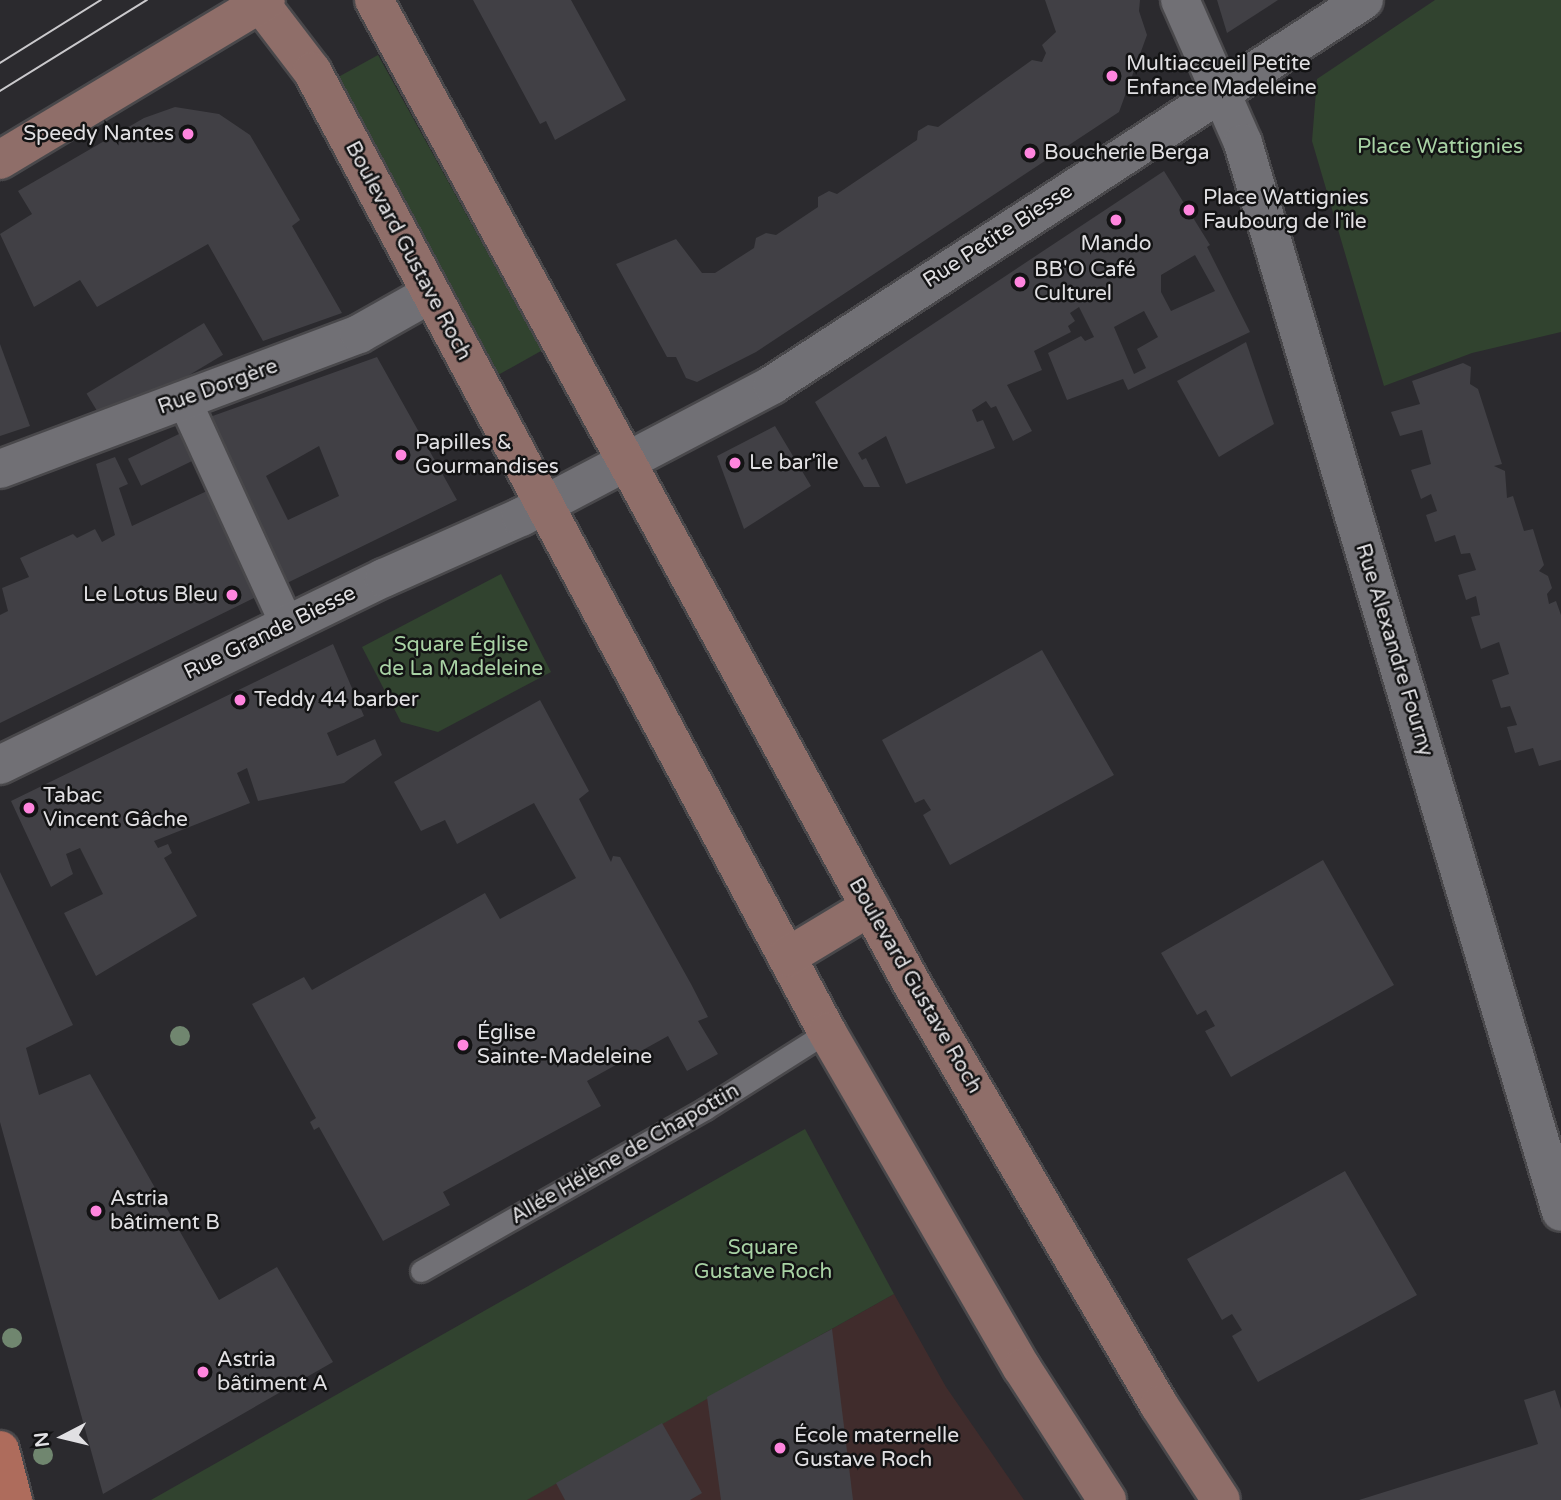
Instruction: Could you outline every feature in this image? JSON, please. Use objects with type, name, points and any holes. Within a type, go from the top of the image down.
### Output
[{"type":"main road","name":"Boulevard Gustave Roch","points":[[374,0],[870,907],[1159,1405],[1221,1500]]},
{"type":"main road","name":"Boulevard Gustave Roch","points":[[262,1],[312,71],[543,507],[827,1032],[1022,1368],[1107,1500]]},
{"type":"main road","points":[[0,160],[262,1]]},
{"type":"main road","points":[[787,957],[870,907]]},
{"type":"main road","points":[[0,1450],[13,1500]]},
{"type":"street","name":"Rue Alexandre Fourny","points":[[1180,0],[1243,143],[1561,1212]]},
{"type":"street","name":"Rue Petite Biesse","points":[[626,462],[772,385],[1220,90],[1364,0]]},
{"type":"street","name":"Rue Dorgère","points":[[0,469],[359,334],[430,294]]},
{"type":"street","points":[[184,400],[287,625]]},
{"type":"street","points":[[543,507],[626,462]]},
{"type":"street","name":"Rue Grande Biesse","points":[[0,765],[287,625],[543,507]]},
{"type":"lane","name":"Allée Hélène de Chapottin","points":[[421,1272],[705,1109],[827,1032]]},
{"type":"shaded area","points":[[894,1294],[946,1387],[1024,1500],[526,1500]]},
{"type":"green space","name":"Place Wattignies","points":[[1435,0],[1561,0],[1561,332],[1472,353],[1384,386],[1312,141],[1317,79]]},
{"type":"green space","points":[[378,55],[542,351],[499,374],[335,79]]},
{"type":"green space","name":"Square Église de La Madeleine","points":[[501,574],[551,672],[438,732],[401,722],[362,647]]},
{"type":"green space","name":"Square Gustave Roch","points":[[805,1129],[894,1294],[527,1500],[151,1500]]},
{"type":"building","points":[[473,0],[571,0],[626,100],[555,140],[546,121],[540,124]]},
{"type":"building","points":[[1045,0],[1140,0],[1139,11],[1147,35],[1119,112],[756,352],[697,382],[686,378],[676,357],[667,357],[616,264],[676,239],[702,273],[715,273],[754,248],[756,238],[766,233],[776,235],[818,207],[818,197],[829,191],[837,194],[917,140],[918,131],[928,125],[938,127],[1032,60],[1042,62],[1046,53],[1042,45],[1056,32]]},
{"type":"building","points":[[1217,0],[1278,0],[1227,33]]},
{"type":"building","points":[[175,107],[219,114],[250,135],[300,220],[292,226],[342,313],[263,341],[208,244],[97,307],[80,280],[34,307],[0,234],[32,214],[18,191],[144,118]]},
{"type":"building","points":[[1164,171],[1210,245],[1207,247],[1250,332],[1128,390],[1123,379],[1067,400],[1048,353],[1081,336],[1085,341],[1094,337],[1079,307],[1070,313],[1075,321],[1068,326],[1071,332],[1034,351],[1042,370],[1007,385],[1032,431],[1013,441],[996,406],[991,408],[986,401],[972,410],[977,422],[983,420],[995,448],[906,484],[886,436],[858,453],[862,460],[866,458],[880,487],[864,487],[815,402]],"holes":[[[1195,255],[1215,291],[1171,311],[1161,292],[1161,275]],[[1144,311],[1158,337],[1137,349],[1146,368],[1134,374],[1114,327]]]},
{"type":"building","points":[[204,323],[223,355],[106,425],[87,394]]},
{"type":"building","points":[[1246,342],[1274,424],[1219,457],[1177,381]]},
{"type":"building","points":[[0,344],[30,426],[0,436]]},
{"type":"building","points":[[377,357],[457,500],[285,584],[207,418]],"holes":[[[319,446],[339,496],[288,520],[266,476]]]},
{"type":"building","points":[[1463,363],[1471,367],[1470,384],[1478,389],[1502,464],[1494,466],[1505,471],[1507,498],[1513,496],[1524,531],[1533,529],[1544,565],[1539,571],[1548,576],[1552,588],[1547,594],[1549,604],[1556,601],[1561,615],[1561,760],[1539,766],[1533,748],[1515,753],[1507,727],[1517,725],[1510,706],[1501,708],[1492,680],[1509,674],[1499,642],[1481,649],[1471,617],[1480,615],[1476,596],[1466,600],[1458,575],[1476,570],[1470,553],[1461,554],[1455,535],[1435,542],[1426,515],[1437,511],[1431,494],[1421,499],[1411,470],[1431,464],[1422,430],[1400,436],[1391,412],[1420,404],[1412,381]]},
{"type":"building","points":[[775,426],[811,486],[744,529],[717,456]]},
{"type":"building","points":[[181,433],[194,460],[141,486],[128,459]]},
{"type":"building","points":[[115,457],[128,484],[119,488],[132,526],[207,491],[258,596],[0,723],[0,615],[8,611],[2,588],[29,577],[20,558],[73,534],[77,538],[95,529],[102,542],[115,535],[96,464]]},
{"type":"building","points":[[333,644],[364,716],[327,733],[337,756],[375,739],[382,755],[344,783],[258,801],[247,768],[237,773],[250,803],[154,841],[158,848],[168,844],[172,853],[164,858],[197,916],[96,976],[64,913],[103,894],[80,848],[66,854],[73,874],[51,887],[11,801]]},
{"type":"building","points":[[1042,650],[1114,775],[950,865],[923,815],[931,810],[924,799],[915,803],[882,740]]},
{"type":"building","name":"Église Sainte-Madeleine","points":[[540,700],[589,791],[579,799],[611,862],[613,856],[620,857],[691,984],[708,1017],[698,1021],[718,1054],[687,1071],[668,1036],[587,1081],[601,1106],[443,1192],[450,1205],[383,1241],[319,1127],[314,1130],[310,1122],[316,1118],[252,1004],[304,977],[312,990],[485,893],[500,919],[576,878],[534,803],[457,844],[445,820],[421,831],[394,782]]},
{"type":"building","points":[[1323,860],[1394,985],[1231,1077],[1205,1031],[1215,1026],[1206,1010],[1197,1015],[1161,953]]},
{"type":"building","points":[[0,872],[73,1025],[26,1048],[39,1095],[90,1074],[219,1300],[277,1267],[333,1362],[103,1494],[0,1122]]},
{"type":"building","points":[[1345,1171],[1417,1295],[1258,1382],[1232,1336],[1242,1330],[1232,1314],[1222,1320],[1187,1259]]},
{"type":"building","name":"École maternelle Gustave Roch","points":[[832,1329],[853,1500],[721,1500],[707,1397]]},
{"type":"building","points":[[1555,1390],[1561,1409],[1561,1500],[1359,1500],[1538,1444],[1524,1400]]},
{"type":"building","points":[[662,1423],[702,1493],[690,1500],[565,1500],[556,1483]]},
{"type":"tram line","points":[[0,63],[101,0]]},
{"type":"tram line","points":[[0,91],[147,0]]},
{"type":"place","name":"Multiaccueil Petite Enfance Madeleine","points":[[1112,76]]},
{"type":"place","name":"Speedy Nantes","points":[[188,134]]},
{"type":"place","name":"Boucherie Berga","points":[[1030,153]]},
{"type":"place","name":"Place Wattignies Faubourg de l'île","points":[[1189,210]]},
{"type":"place","name":"Mando","points":[[1116,220]]},
{"type":"place","name":"BB'O Café Culturel","points":[[1020,282]]},
{"type":"place","name":"Papilles & Gourmandises","points":[[401,455]]},
{"type":"place","name":"Le bar'île","points":[[735,463]]},
{"type":"place","name":"Le Lotus Bleu","points":[[232,595]]},
{"type":"place","name":"Teddy 44 barber","points":[[240,700]]},
{"type":"place","name":"Tabac Vincent Gâche","points":[[29,808]]},
{"type":"place","name":"Église Sainte-Madeleine","points":[[463,1045]]},
{"type":"place","name":"Astria bâtiment B","points":[[96,1211]]},
{"type":"place","name":"Astria bâtiment A","points":[[203,1372]]},
{"type":"place","name":"École maternelle Gustave Roch","points":[[780,1448]]}]
